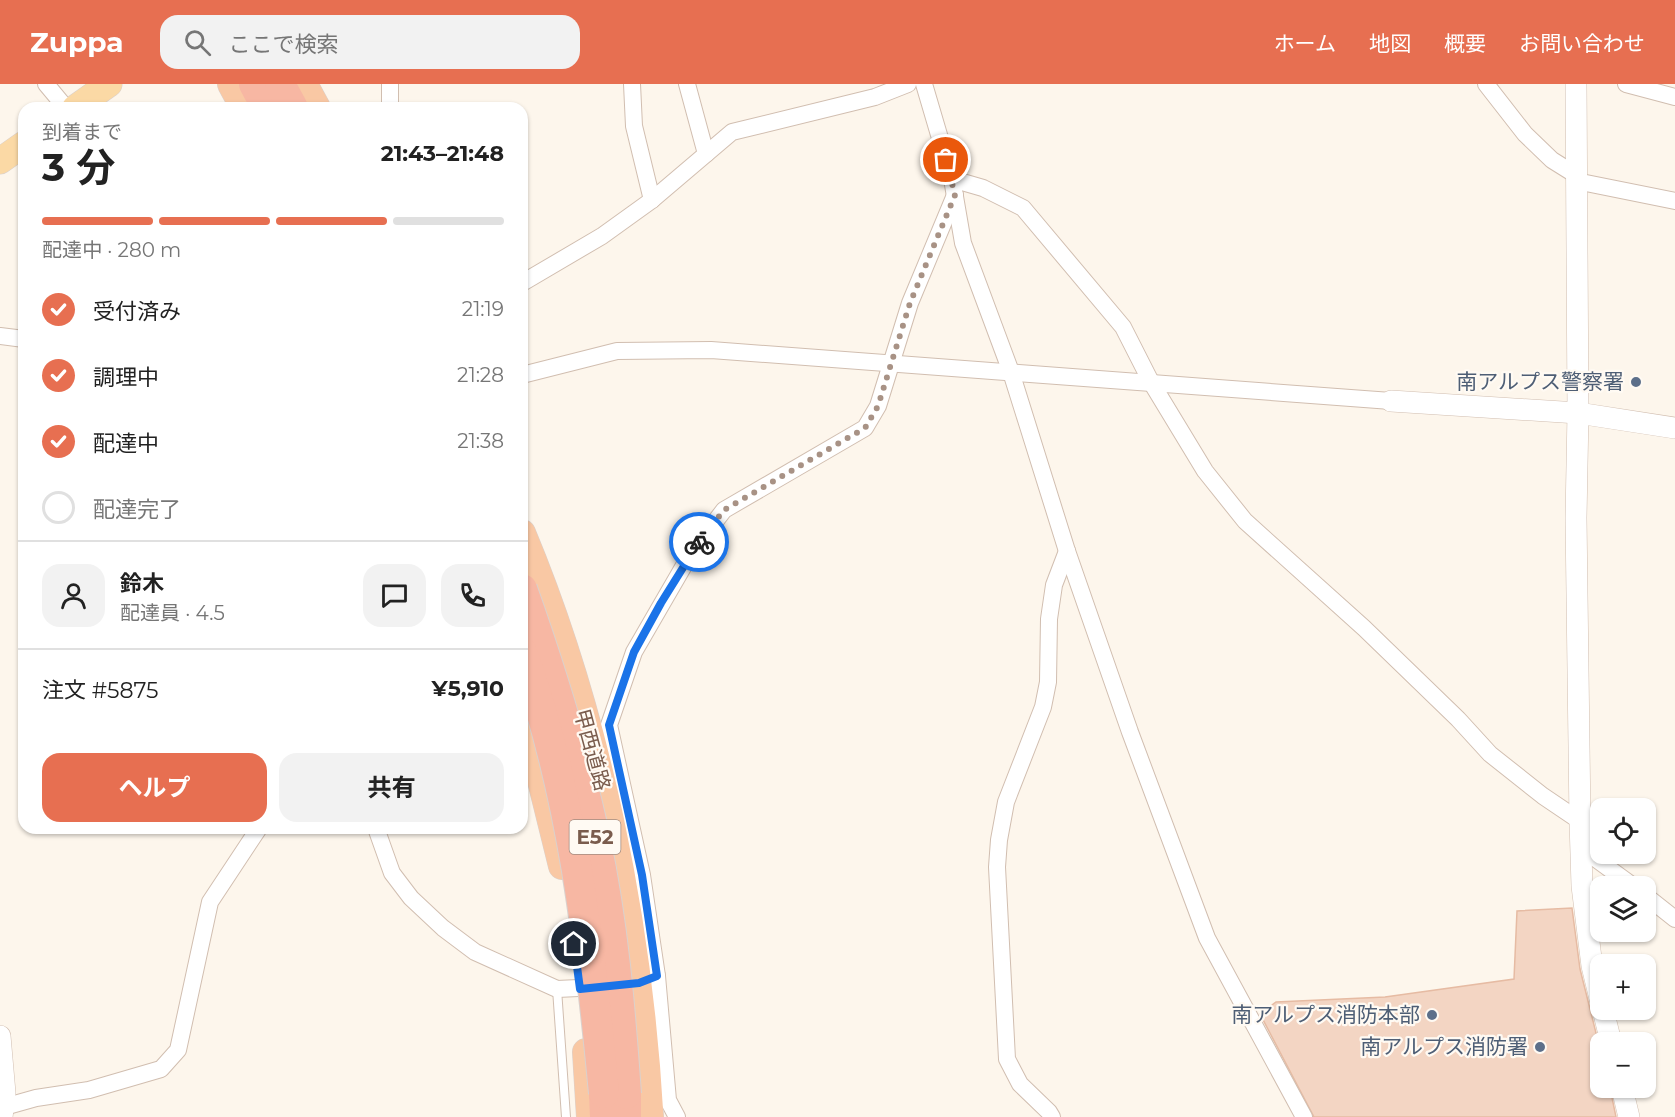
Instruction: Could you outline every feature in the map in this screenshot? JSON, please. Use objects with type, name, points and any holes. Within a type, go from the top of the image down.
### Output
[{"type":"highway","points":[[231,84],[241,102]]},
{"type":"highway","points":[[254,84],[264,102]]},
{"type":"highway","points":[[280,84],[290,102]]},
{"type":"highway","points":[[304,84],[314,102]]},
{"type":"highway","name":"甲西道路","points":[[528,547],[548,595],[598,765],[620,870],[648,979],[650,1117]]},
{"type":"highway","name":"E52","points":[[528,606],[573,745],[595,840],[610,927],[620,1011],[626,1117]]},
{"type":"highway","name":"E52","points":[[528,672],[552,750],[587,929],[605,1117]]},
{"type":"highway","points":[[528,727],[560,852],[569,989],[590,1117]]},
{"type":"main road","points":[[84,102],[109,84]]},
{"type":"main road","points":[[0,161],[18,148]]},
{"type":"street","points":[[46,84],[61,102]]},
{"type":"street","points":[[390,84],[390,102]]},
{"type":"street","points":[[632,84],[634,126],[652,200]]},
{"type":"street","points":[[687,84],[706,154]]},
{"type":"street","points":[[528,279],[602,236],[652,200],[732,132],[875,97],[908,84]]},
{"type":"street","points":[[924,84],[953,187],[963,243],[1011,372],[1067,551],[1130,732],[1207,938],[1304,1117]]},
{"type":"street","points":[[1486,84],[1525,134],[1552,160],[1576,178],[1675,201]]},
{"type":"street","points":[[1576,84],[1578,413],[1576,518],[1580,821],[1582,886],[1590,954]]},
{"type":"street","points":[[1626,84],[1675,97]]},
{"type":"street","points":[[677,1117],[668,1100],[648,979],[642,875],[609,725],[634,652],[693,550],[724,510],[865,428],[878,406],[910,303],[953,187]]},
{"type":"street","points":[[953,187],[983,188],[1023,208],[1123,327],[1151,382],[1205,471],[1245,521],[1364,628],[1458,719],[1490,754],[1543,796],[1580,821]]},
{"type":"street","points":[[0,336],[18,338]]},
{"type":"street","points":[[528,373],[617,351],[711,350],[1578,413],[1675,428]]},
{"type":"street","points":[[1052,1117],[1020,1084],[1007,1059],[997,867],[1006,802],[1043,707],[1048,682],[1048,630],[1054,585],[1067,551]]},
{"type":"street","points":[[0,1036],[3,1114],[36,1098],[89,1090],[161,1069],[178,1050],[210,902],[255,834]]},
{"type":"street","points":[[378,834],[392,873],[411,898],[443,928],[475,952],[569,989],[648,979]]},
{"type":"street","points":[[1581,848],[1619,876]]},
{"type":"street","points":[[1656,904],[1675,919]]},
{"type":"street","points":[[1624,1098],[1629,1117]]},
{"type":"lane","points":[[566,1117],[569,989]]},
{"type":"building","name":"南アルプス消防本部","points":[[1572,908],[1580,969],[1590,1009],[1590,1020],[1593,1020],[1596,1032],[1590,1032],[1590,1098],[1612,1098],[1616,1117],[1314,1117],[1260,1014],[1276,1002],[1385,997],[1514,979],[1517,911]]},
{"type":"way so far","points":[[699,542],[724,510],[865,428],[878,406],[910,303],[955,195],[946,160]]},
{"type":"place","name":"南アルプス警察署","points":[[1636,382]]},
{"type":"place","name":"南アルプス消防本部","points":[[1432,1015]]},
{"type":"place","name":"南アルプス消防署","points":[[1540,1047]]},
{"type":"route","points":[[574,944],[580,989],[639,983],[657,976],[642,875],[609,725],[634,652],[699,542]]}]
